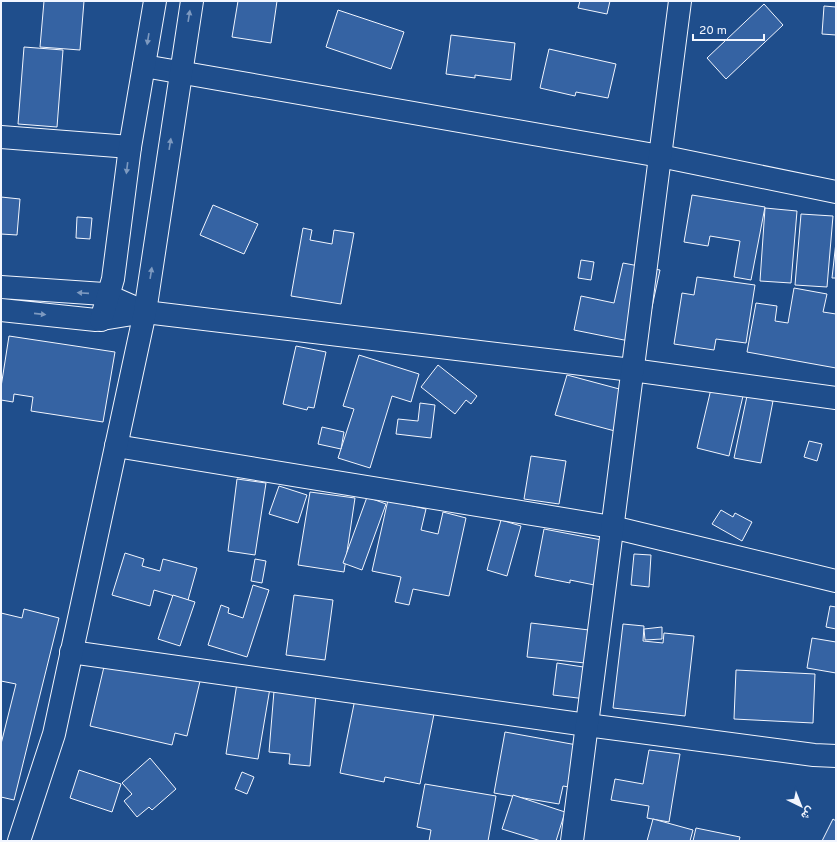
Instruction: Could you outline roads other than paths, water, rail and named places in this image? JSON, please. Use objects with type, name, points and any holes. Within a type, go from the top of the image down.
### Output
[{"type":"street","points":[[101,320],[113,279],[130,147],[155,1]]},
{"type":"street","points":[[19,841],[54,734],[145,312],[192,1]]},
{"type":"street","points":[[572,841],[680,1]]},
{"type":"street","points":[[144,66],[660,156],[836,192]]},
{"type":"street","points":[[1,137],[130,147]]},
{"type":"street","points":[[1,287],[104,294],[145,312],[632,370],[836,398]]},
{"type":"street","points":[[1,310],[96,320],[145,312]]},
{"type":"street","points":[[116,446],[612,527],[836,581]]},
{"type":"street","points":[[71,652],[587,725],[814,755],[836,756]]}]
